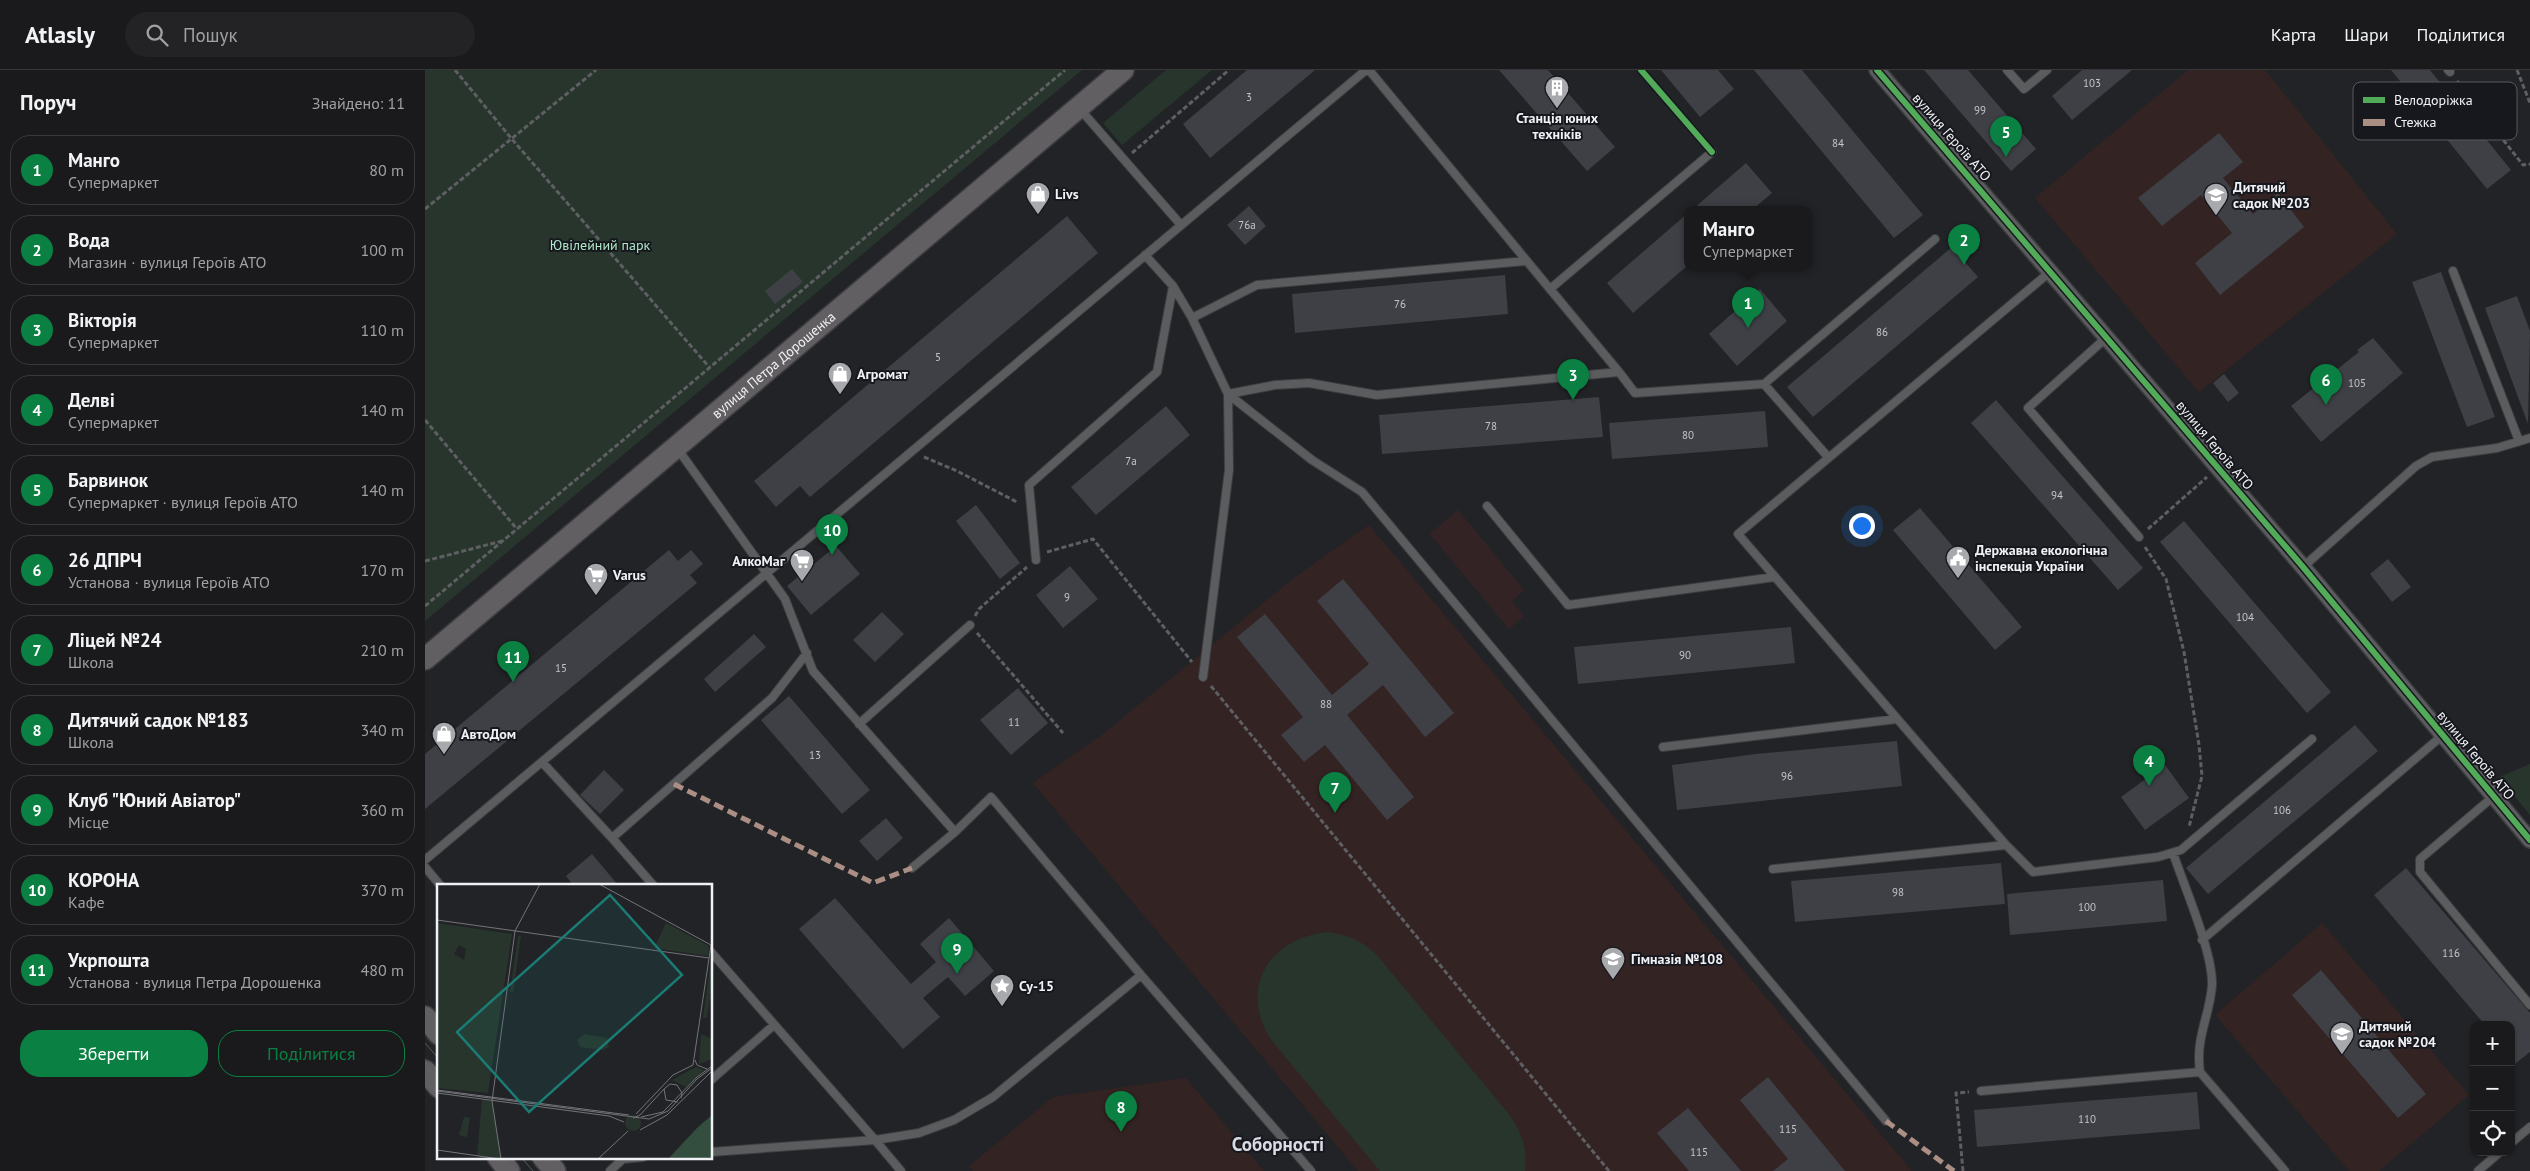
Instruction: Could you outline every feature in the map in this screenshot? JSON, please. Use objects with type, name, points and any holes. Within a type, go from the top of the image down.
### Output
[{"type":"main road","name":"вулиця Петра Дорошенка","points":[[425,659],[1123,70]]},
{"type":"main road","points":[[425,1017],[437,1032]]},
{"type":"main road","points":[[425,1070],[437,1085]]},
{"type":"main road","points":[[499,1158],[509,1171]]},
{"type":"main road","points":[[544,1158],[555,1171]]},
{"type":"street","name":"вулиця Героїв АТО","points":[[1877,70],[2303,567],[2530,840]]},
{"type":"lane","points":[[425,860],[1368,70],[1551,289],[1635,393],[1764,384],[1935,239]]},
{"type":"lane","points":[[2007,70],[2024,89],[2047,70]]},
{"type":"lane","points":[[1079,107],[1181,225]]},
{"type":"lane","points":[[1551,289],[1712,152]]},
{"type":"lane","points":[[1145,255],[1173,286],[1192,318],[1228,394],[1229,470],[1203,677]]},
{"type":"lane","points":[[1192,318],[1257,285],[1527,261]]},
{"type":"lane","points":[[2051,271],[1738,534],[2006,845],[2033,872],[2157,858],[2181,850],[2312,739]]},
{"type":"lane","points":[[2453,271],[2519,442]]},
{"type":"lane","points":[[1037,560],[1029,485],[1157,372],[1173,286]]},
{"type":"lane","points":[[2107,337],[2028,408],[2139,537]]},
{"type":"lane","points":[[1228,394],[1275,385],[1309,383],[1377,395],[1619,372]]},
{"type":"lane","points":[[1764,384],[1828,457]]},
{"type":"lane","points":[[1228,394],[1312,460],[1362,492],[1886,1121]]},
{"type":"lane","points":[[2303,567],[2415,466],[2432,457],[2497,448],[2530,438]]},
{"type":"lane","points":[[676,447],[785,599],[813,671],[955,832]]},
{"type":"lane","points":[[1487,506],[1567,605],[1775,577]]},
{"type":"lane","points":[[859,724],[970,625]]},
{"type":"lane","points":[[612,838],[771,698],[807,653]]},
{"type":"lane","points":[[1663,747],[1897,719]]},
{"type":"lane","points":[[2203,940],[2443,735]]},
{"type":"lane","points":[[542,762],[652,884]]},
{"type":"lane","points":[[2494,796],[2420,859],[2419,872],[2530,1005]]},
{"type":"lane","points":[[912,868],[955,832],[991,797],[1141,975],[1311,1171]]},
{"type":"lane","points":[[1773,869],[2006,845]]},
{"type":"lane","points":[[2173,853],[2203,940],[2212,985],[2197,1053],[2200,1072],[2285,1171]]},
{"type":"lane","points":[[425,867],[439,884]]},
{"type":"lane","points":[[713,954],[901,1171]]},
{"type":"lane","points":[[713,1152],[875,1140],[919,1133],[954,1120],[993,1096],[1141,975]]},
{"type":"lane","points":[[713,1078],[774,1025]]},
{"type":"lane","points":[[1981,1091],[2200,1072]]},
{"type":"lane","points":[[2515,1140],[2530,1128]]},
{"type":"lane","points":[[2478,1171],[2495,1156]]},
{"type":"lane","points":[[610,1171],[624,1158]]},
{"type":"path","points":[[455,70],[511,138],[710,368]]},
{"type":"path","points":[[425,210],[511,138],[597,70]]},
{"type":"path","points":[[425,606],[1065,70]]},
{"type":"path","points":[[1124,159],[1229,70]]},
{"type":"path","points":[[2517,70],[2530,103]]},
{"type":"path","points":[[2449,71],[2458,82]]},
{"type":"path","points":[[2503,140],[2523,165],[2530,164]]},
{"type":"path","points":[[425,420],[517,529]]},
{"type":"path","points":[[911,452],[957,471],[1032,510]]},
{"type":"path","points":[[2173,853],[2187,835],[2202,776],[2200,753],[2185,652],[2166,579],[2139,537],[2218,467]]},
{"type":"path","points":[[1044,544],[1047,552],[1093,538],[1203,677],[1609,1171]]},
{"type":"path","points":[[425,561],[503,541]]},
{"type":"path","points":[[1037,560],[979,609],[970,625],[1063,734]]},
{"type":"path","points":[[1963,1171],[1956,1092],[1981,1091]]},
{"type":"shaded area","name":"Дитячий садок №203","points":[[2188,70],[2265,70],[2397,234],[2199,392],[2035,198]]},
{"type":"shaded area","points":[[1458,510],[1524,590],[1512,601],[1524,616],[1509,629],[1430,534]]},
{"type":"shaded area","points":[[1369,525],[1911,1171],[1358,1171],[1033,783],[1103,734],[1295,577]]},
{"type":"shaded area","name":"Дитячий садок №204","points":[[2322,923],[2469,1095],[2379,1171],[2349,1171],[2215,1015]]},
{"type":"shaded area","points":[[1186,1078],[1264,1171],[973,1171],[969,1166],[1053,1097]]},
{"type":"green space","name":"Ювілейний парк","points":[[425,70],[1082,70],[425,621]]},
{"type":"green space","points":[[1166,70],[1212,70],[1122,145],[1103,123]]},
{"type":"green space","points":[[2530,764],[2530,815],[2499,777]]},
{"type":"green space","points":[[1328,932],[1354,939],[1376,954],[1508,1113],[1517,1126],[1523,1140],[1526,1163],[1525,1171],[1380,1171],[1272,1041],[1262,1022],[1258,1003],[1259,985],[1265,969],[1275,955],[1289,944],[1307,936]]},
{"type":"building","points":[[1247,70],[1315,70],[1210,158],[1183,124]]},
{"type":"building","name":"Станція юних техніків","points":[[1499,70],[1548,70],[1615,147],[1587,171]]},
{"type":"building","points":[[1661,70],[1718,70],[1734,89],[1700,117]]},
{"type":"building","points":[[1754,70],[1802,70],[1923,215],[1894,238]]},
{"type":"building","points":[[1924,70],[1968,70],[2036,149],[2011,171]]},
{"type":"building","points":[[2082,70],[2132,70],[2072,120],[2052,96]]},
{"type":"building","points":[[2391,70],[2430,70],[2440,82],[2401,82]]},
{"type":"building","points":[[2219,133],[2243,162],[2223,178],[2253,214],[2278,193],[2304,227],[2220,295],[2195,263],[2232,233],[2201,195],[2162,226],[2138,198]]},
{"type":"building","points":[[2447,140],[2487,140],[2511,170],[2487,189]]},
{"type":"building","points":[[1746,163],[1772,193],[1757,206],[1696,206]]},
{"type":"building","points":[[1249,206],[1266,226],[1245,245],[1227,225]]},
{"type":"building","points":[[1067,216],[1098,253],[810,497],[800,486],[776,507],[754,481]]},
{"type":"building","points":[[1684,216],[1684,268],[1633,313],[1607,283]]},
{"type":"building","points":[[1952,247],[1978,277],[1813,417],[1787,387]]},
{"type":"building","points":[[792,269],[803,282],[775,304],[765,291]]},
{"type":"building","points":[[2441,272],[2495,417],[2467,427],[2412,282]]},
{"type":"building","points":[[1505,275],[1508,314],[1295,333],[1292,294]]},
{"type":"building","points":[[1760,289],[1787,321],[1737,366],[1709,334]]},
{"type":"building","points":[[2517,296],[2530,331],[2528,424],[2485,308]]},
{"type":"building","points":[[2373,338],[2403,373],[2321,442],[2291,406],[2359,352],[2357,350]]},
{"type":"building","points":[[2224,374],[2239,393],[2228,402],[2213,383]]},
{"type":"building","points":[[1599,397],[1603,437],[1382,454],[1379,415]]},
{"type":"building","points":[[1996,400],[2143,568],[2118,590],[1971,423]]},
{"type":"building","points":[[1166,406],[1190,435],[1096,515],[1071,487]]},
{"type":"building","points":[[1765,411],[1768,447],[1612,459],[1609,423]]},
{"type":"building","points":[[976,505],[1020,563],[1000,579],[956,521]]},
{"type":"building","name":"Державна екологічна інспекція України","points":[[1920,508],[2022,627],[1995,650],[1893,530]]},
{"type":"building","points":[[2184,521],[2331,692],[2307,713],[2160,542]]},
{"type":"building","points":[[836,546],[860,574],[811,615],[787,586]]},
{"type":"building","points":[[669,550],[678,561],[691,550],[703,564],[690,575],[697,583],[425,809],[425,754]]},
{"type":"building","points":[[2388,559],[2411,587],[2392,602],[2370,574]]},
{"type":"building","points":[[1070,566],[1098,599],[1063,628],[1036,595]]},
{"type":"building","points":[[1343,579],[1454,713],[1425,737],[1383,685],[1347,715],[1414,797],[1387,820],[1325,745],[1304,762],[1281,735],[1303,717],[1237,637],[1265,614],[1332,695],[1369,664],[1317,601]]},
{"type":"building","points":[[882,612],[904,634],[875,662],[853,640]]},
{"type":"building","points":[[1791,627],[1795,663],[1578,684],[1574,647]]},
{"type":"building","points":[[754,634],[766,647],[715,692],[704,679]]},
{"type":"building","points":[[1018,688],[1048,723],[1011,755],[980,720]]},
{"type":"building","points":[[789,696],[870,790],[842,814],[761,720]]},
{"type":"building","points":[[2355,725],[2378,751],[2208,894],[2186,868]]},
{"type":"building","points":[[1897,741],[1902,786],[1677,810],[1672,765],[1756,754]]},
{"type":"building","points":[[2165,765],[2189,798],[2145,830],[2121,797]]},
{"type":"building","points":[[604,770],[624,790],[600,814],[580,795]]},
{"type":"building","points":[[886,818],[903,838],[877,861],[859,841]]},
{"type":"building","points":[[592,854],[617,884],[572,884],[566,876]]},
{"type":"building","points":[[2001,863],[2005,904],[1795,922],[1791,881]]},
{"type":"building","points":[[2406,868],[2530,1013],[2530,1052],[2515,1064],[2515,1021],[2482,1021],[2374,895]]},
{"type":"building","points":[[2163,880],[2167,921],[2010,935],[2007,894]]},
{"type":"building","points":[[835,898],[911,984],[936,962],[920,944],[949,918],[994,971],[965,996],[948,977],[923,998],[940,1017],[903,1049],[799,929]]},
{"type":"building","points":[[2321,970],[2426,1094],[2398,1118],[2292,995]]},
{"type":"building","points":[[1768,1077],[1845,1171],[1773,1171],[1788,1159],[1740,1100]]},
{"type":"building","points":[[2197,1092],[2200,1129],[1977,1147],[1974,1110]]},
{"type":"building","points":[[1688,1108],[1741,1171],[1689,1171],[1657,1133]]},
{"type":"tram line","points":[[425,1043],[437,1057]]},
{"type":"tram line","points":[[425,1059],[437,1073]]},
{"type":"tram line","points":[[509,1158],[519,1171]]},
{"type":"tram line","points":[[522,1158],[533,1171]]},
{"type":"marked path","points":[[674,784],[873,883],[912,868]]},
{"type":"marked path","points":[[1886,1121],[1954,1171]]},
{"type":"cycle path","points":[[1641,70],[1712,152]]},
{"type":"cycle path","points":[[1877,70],[2303,567],[2530,840]]},
{"type":"place","name":"Станція юних техніків","points":[[1557,109]]},
{"type":"place","name":"Барвинок","points":[[2006,157]]},
{"type":"place","name":"Livs","points":[[1038,215]]},
{"type":"place","name":"Дитячий садок №203","points":[[2216,216]]},
{"type":"place","name":"Вода","points":[[1964,265]]},
{"type":"place","name":"Манго","points":[[1748,328]]},
{"type":"place","name":"Агромат","points":[[840,395]]},
{"type":"place","name":"Вікторія","points":[[1573,400]]},
{"type":"place","name":"26 ДПРЧ","points":[[2326,405]]},
{"type":"place","name":"КОРОНА","points":[[832,555]]},
{"type":"place","name":"Державна екологічна інспекція України","points":[[1958,579]]},
{"type":"place","name":"АлкоМаг","points":[[802,582]]},
{"type":"place","name":"Varus","points":[[596,596]]},
{"type":"place","name":"Укрпошта","points":[[513,682]]},
{"type":"place","name":"АвтоДом","points":[[444,755]]},
{"type":"place","name":"Делві","points":[[2149,786]]},
{"type":"place","name":"Ліцей №24","points":[[1335,813]]},
{"type":"place","name":"Клуб \"Юний Авіатор\"","points":[[957,974]]},
{"type":"place","name":"Гімназія №108","points":[[1613,980]]},
{"type":"place","name":"Су-15","points":[[1002,1007]]},
{"type":"place","name":"Дитячий садок №204","points":[[2342,1055]]},
{"type":"place","name":"Дитячий садок №183","points":[[1121,1132]]},
{"type":"district","name":"Соборності","points":[[1278,1144]]}]
